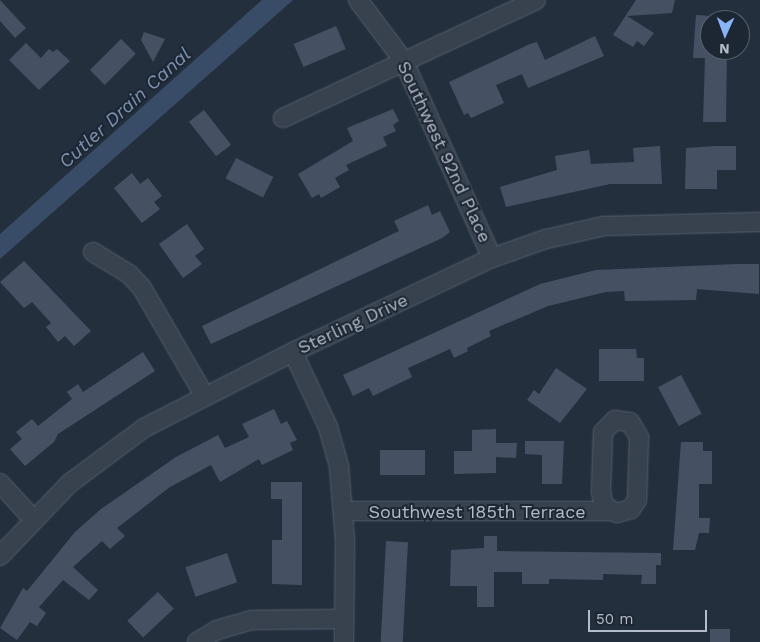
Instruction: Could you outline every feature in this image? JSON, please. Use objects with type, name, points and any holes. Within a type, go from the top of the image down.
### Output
[{"type":"street","name":"Southwest 92nd Place","points":[[358,0],[403,60],[492,258]]},
{"type":"street","points":[[283,118],[403,60],[536,0]]},
{"type":"street","name":"Sterling Drive","points":[[0,556],[33,519],[112,450],[204,396],[292,352],[492,258],[546,239],[604,226],[760,222]]},
{"type":"street","points":[[93,252],[129,274],[142,288],[204,396]]},
{"type":"street","points":[[292,352],[335,448],[344,511],[344,642]]},
{"type":"street","name":"Southwest 185th Terrace","points":[[344,511],[609,511],[631,509],[638,492],[637,430],[623,420],[609,422],[602,432],[601,492],[609,511]]},
{"type":"street","points":[[0,483],[33,519]]},
{"type":"street","points":[[197,642],[217,630],[251,620],[344,619]]},
{"type":"water","name":"Cutler Drain Canal","points":[[262,0],[293,0],[0,259],[0,234]]},
{"type":"building","points":[[0,0],[26,28],[15,38],[0,21]]},
{"type":"building","points":[[636,0],[675,0],[672,13],[627,16],[654,33],[644,46],[637,41],[633,47],[613,35]]},
{"type":"building","points":[[696,15],[700,15],[700,58],[693,58]]},
{"type":"building","points":[[336,26],[346,49],[303,67],[294,44]]},
{"type":"building","points":[[144,32],[165,39],[153,62],[141,40]]},
{"type":"building","points":[[595,36],[604,56],[528,88],[522,74],[496,85],[504,103],[471,118],[468,113],[464,115],[449,82],[530,44],[537,42],[545,60]]},
{"type":"building","points":[[121,39],[136,54],[105,85],[90,70]]},
{"type":"building","points":[[26,43],[41,58],[49,49],[53,52],[57,49],[70,61],[39,90],[9,60]]},
{"type":"building","points":[[705,60],[727,60],[726,122],[703,122]]},
{"type":"building","points":[[393,109],[399,121],[393,125],[396,131],[383,137],[387,146],[346,165],[349,170],[335,178],[340,187],[321,198],[319,194],[312,198],[298,174],[353,141],[347,128]]},
{"type":"building","points":[[204,110],[231,145],[216,156],[189,122]]},
{"type":"building","points":[[660,146],[662,184],[610,184],[506,207],[500,187],[557,170],[555,156],[589,150],[591,164],[634,162],[633,148]]},
{"type":"building","points":[[736,146],[736,170],[717,170],[717,189],[685,189],[686,148]]},
{"type":"building","points":[[236,158],[273,177],[263,198],[226,178]]},
{"type":"building","points":[[132,173],[140,184],[148,178],[162,196],[154,202],[160,209],[142,223],[114,188]]},
{"type":"building","points":[[428,205],[432,215],[440,211],[450,232],[442,238],[211,344],[202,326],[399,231],[394,221]]},
{"type":"building","points":[[187,224],[204,249],[195,256],[202,264],[183,278],[159,244]]},
{"type":"building","points":[[24,261],[91,331],[74,346],[65,336],[58,342],[46,327],[51,323],[32,302],[24,308],[0,282]]},
{"type":"building","points":[[759,264],[759,294],[697,289],[696,300],[625,301],[624,291],[606,292],[548,306],[489,331],[491,336],[467,348],[468,351],[454,358],[450,349],[408,368],[412,377],[373,396],[369,388],[353,396],[343,375],[540,284],[596,270]]},
{"type":"building","points":[[599,349],[636,349],[637,358],[644,358],[644,381],[599,381]]},
{"type":"building","points":[[143,352],[155,371],[58,434],[54,442],[25,466],[10,449],[22,439],[16,432],[32,419],[38,426],[72,399],[67,392],[78,384],[83,392]]},
{"type":"building","points":[[556,368],[587,389],[560,423],[527,400],[534,390],[539,394]]},
{"type":"building","points":[[681,375],[702,414],[679,426],[658,387]]},
{"type":"building","points":[[274,409],[281,424],[287,421],[297,440],[290,443],[293,450],[262,465],[259,459],[220,482],[211,465],[170,487],[117,528],[125,536],[110,549],[102,541],[73,567],[98,590],[89,600],[63,580],[39,607],[46,613],[37,626],[30,622],[17,640],[0,628],[23,588],[27,591],[75,532],[101,509],[176,457],[218,435],[225,448],[249,437],[242,424]]},
{"type":"building","points":[[496,429],[496,443],[517,443],[516,458],[496,457],[496,473],[454,474],[454,451],[472,451],[472,430]]},
{"type":"building","points":[[525,441],[564,441],[562,484],[542,484],[542,455],[525,454]]},
{"type":"building","points":[[681,442],[703,442],[703,451],[712,451],[712,484],[699,484],[699,518],[710,518],[709,533],[699,533],[695,550],[673,550]]},
{"type":"building","points":[[380,450],[425,450],[425,475],[380,475]]},
{"type":"building","points":[[271,482],[302,482],[302,585],[272,584],[272,540],[282,540],[282,499],[271,499]]},
{"type":"building","points":[[484,536],[497,536],[497,551],[661,553],[661,565],[656,565],[656,584],[641,584],[642,575],[603,574],[603,580],[549,579],[549,584],[522,584],[522,572],[494,572],[494,607],[477,607],[477,586],[450,586],[451,550],[484,548]]},
{"type":"building","points":[[386,541],[408,542],[403,642],[381,642]]},
{"type":"building","points":[[227,553],[237,582],[195,597],[185,567]]},
{"type":"building","points":[[158,592],[174,609],[143,637],[127,621]]},
{"type":"building","points":[[710,629],[730,629],[730,642],[710,642]]}]
